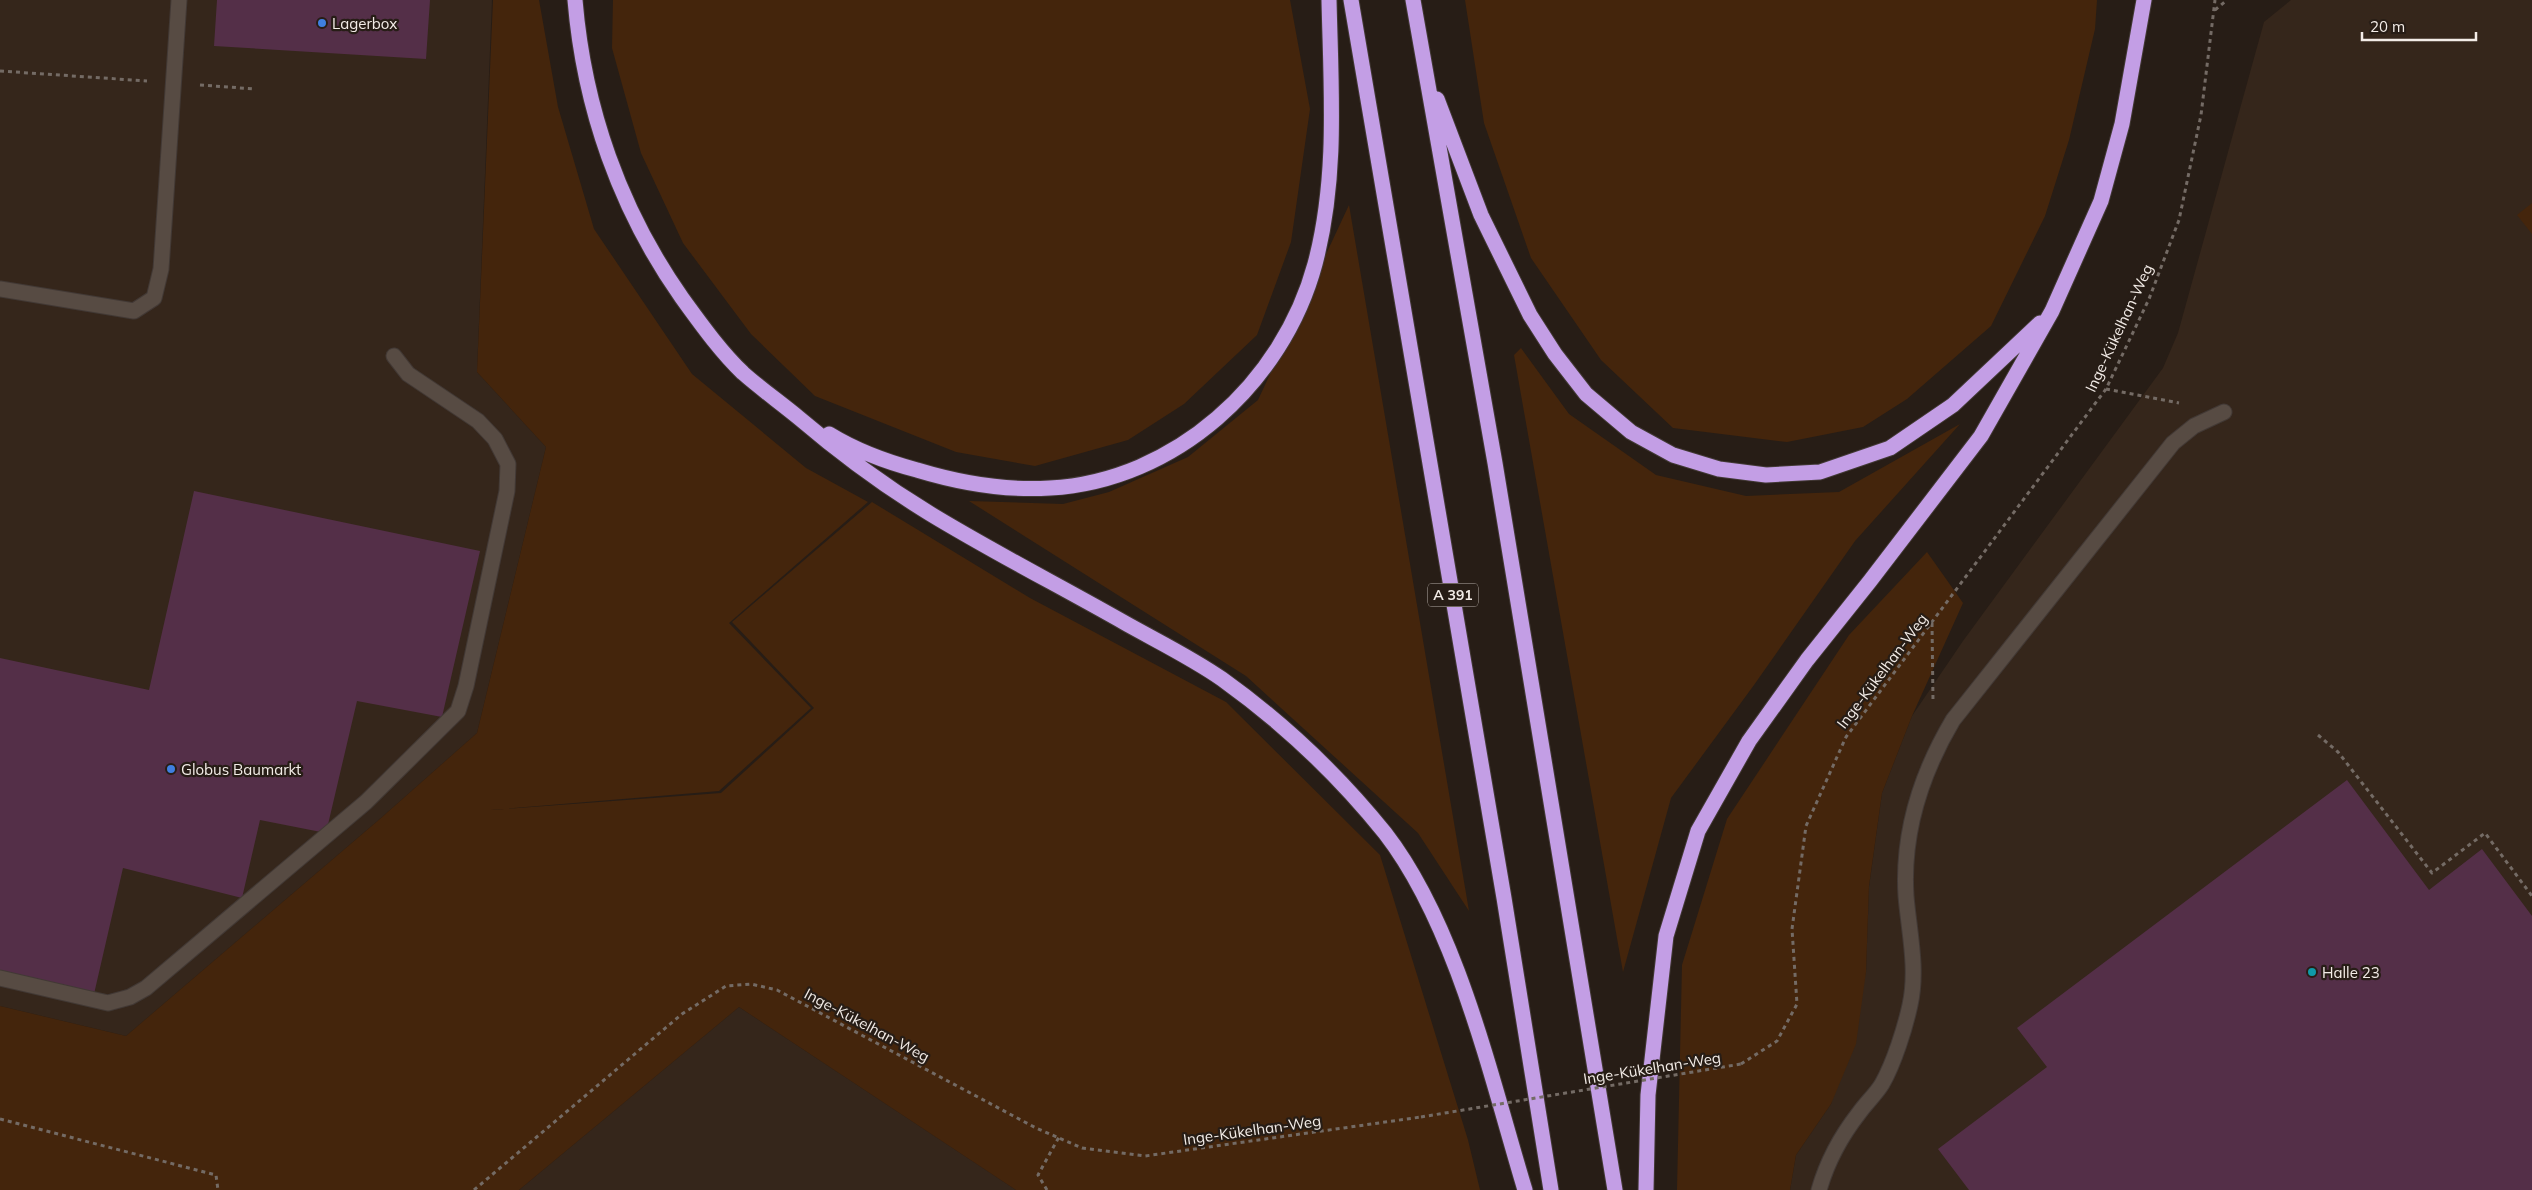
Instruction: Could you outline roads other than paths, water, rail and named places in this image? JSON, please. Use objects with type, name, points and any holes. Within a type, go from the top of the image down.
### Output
[{"type":"highway","points":[[576,0],[586,81],[601,138],[624,197],[658,262],[701,325],[743,372],[846,458],[927,512],[1220,677],[1277,723],[1354,798],[1387,836],[1408,867],[1431,909],[1472,1013],[1525,1190]]},
{"type":"highway","points":[[790,410],[840,441],[893,464],[948,480],[1006,488],[1051,488],[1095,481],[1121,473],[1138,467],[1177,447],[1214,422],[1246,391],[1274,355],[1295,316],[1314,266],[1326,212],[1333,151],[1329,0]]},
{"type":"highway","name":"A 391","points":[[1351,0],[1499,868],[1551,1190]]},
{"type":"highway","points":[[1413,0],[1495,463],[1615,1190]]},
{"type":"highway","points":[[1646,1190],[1648,1095],[1666,936],[1698,831],[1749,741],[1806,660],[1982,436],[2052,311],[2101,201],[2122,124],[2144,0]]},
{"type":"highway","points":[[1424,65],[1481,216],[1530,315],[1554,354],[1586,394],[1630,432],[1674,455],[1719,469],[1766,475],[1820,472],[1890,448],[1953,405],[2052,311]]},
{"type":"lane","points":[[0,289],[134,311],[154,298],[161,269],[179,0]]},
{"type":"lane","points":[[0,978],[108,1003],[130,997],[146,988],[366,802],[458,711],[466,686],[507,491],[508,464],[495,439],[478,421],[408,374],[394,356]]},
{"type":"lane","points":[[1820,1190],[1838,1143],[1882,1084],[1910,1005],[1913,975],[1912,937],[1906,896],[1907,859],[1913,817],[1920,790],[1934,754],[1953,720],[2173,442],[2194,426],[2224,412]]},
{"type":"place","name":"Lagerbox","points":[[322,23]]},
{"type":"place","name":"Globus Baumarkt","points":[[171,769]]},
{"type":"place","name":"Halle 23","points":[[2312,972]]}]
